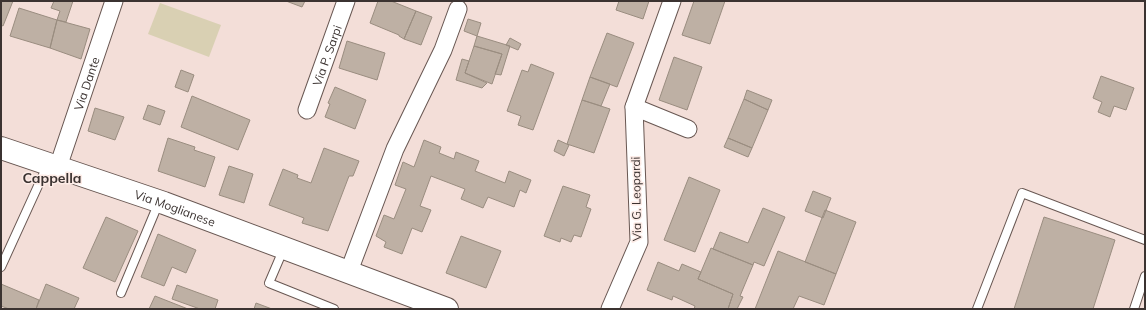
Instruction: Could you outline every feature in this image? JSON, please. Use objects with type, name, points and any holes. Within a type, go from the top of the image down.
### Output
[{"type":"main road","name":"Via Moglianese","points":[[1,148],[159,201],[447,309]]},
{"type":"street","name":"Via Dante","points":[[53,165],[114,1]]},
{"type":"street","name":"Via P. Sarpi","points":[[307,110],[346,1]]},
{"type":"street","name":"Via G. Leopardi","points":[[610,309],[639,242],[634,107],[672,1]]},
{"type":"street","points":[[349,271],[395,149],[442,50],[458,9]]},
{"type":"street","points":[[634,107],[688,130]]},
{"type":"lane","points":[[1,267],[53,165]]},
{"type":"lane","points":[[977,309],[1022,193],[1145,240]]},
{"type":"lane","points":[[121,293],[159,201]]},
{"type":"lane","points":[[284,247],[269,283],[334,309]]},
{"type":"lane","points":[[1134,309],[1145,276]]},
{"type":"shaded area","points":[[160,3],[221,25],[209,57],[148,34]]},
{"type":"building","points":[[1,1],[13,1],[3,26],[1,25]]},
{"type":"building","points":[[54,1],[73,1],[66,22],[57,20],[60,11],[51,8]]},
{"type":"building","points":[[286,1],[305,1],[302,7]]},
{"type":"building","points":[[378,1],[391,1],[416,11],[404,39],[399,35],[370,23]]},
{"type":"building","points":[[619,1],[649,1],[643,19],[616,10]]},
{"type":"building","points":[[694,1],[725,1],[710,44],[682,35]]},
{"type":"building","points":[[19,8],[57,20],[50,48],[10,36]]},
{"type":"building","points":[[416,11],[432,17],[421,45],[404,39]]},
{"type":"building","points":[[468,19],[481,23],[477,36],[464,31]]},
{"type":"building","points":[[57,20],[90,29],[81,59],[50,48]]},
{"type":"building","points":[[607,33],[634,43],[617,87],[590,77]]},
{"type":"building","points":[[477,36],[510,46],[501,75],[495,74],[502,54],[474,46]]},
{"type":"building","points":[[510,38],[521,44],[518,50],[506,45]]},
{"type":"building","points":[[347,41],[385,53],[377,80],[339,68]]},
{"type":"building","points":[[474,46],[502,54],[492,84],[465,73]]},
{"type":"building","points":[[674,57],[702,67],[687,110],[659,100]]},
{"type":"building","points":[[462,59],[469,61],[465,73],[487,83],[482,88],[456,80]]},
{"type":"building","points":[[531,64],[554,73],[533,130],[518,125],[521,116],[507,111],[522,70],[528,72]]},
{"type":"building","points":[[181,70],[194,75],[188,92],[175,87]]},
{"type":"building","points":[[1101,76],[1134,88],[1126,110],[1114,106],[1110,117],[1098,112],[1102,102],[1093,98]]},
{"type":"building","points":[[590,77],[610,84],[601,106],[582,100]]},
{"type":"building","points":[[335,87],[366,100],[355,129],[325,117],[330,104],[328,103]]},
{"type":"building","points":[[747,90],[772,100],[768,110],[744,99]]},
{"type":"building","points":[[192,96],[250,120],[238,150],[181,127]]},
{"type":"building","points":[[744,99],[768,110],[752,148],[728,138]]},
{"type":"building","points":[[582,100],[610,109],[594,153],[567,144]]},
{"type":"building","points":[[148,105],[165,111],[160,125],[143,119]]},
{"type":"building","points":[[95,108],[124,117],[115,140],[88,131]]},
{"type":"building","points":[[168,138],[195,147],[194,150],[215,157],[205,187],[158,171]]},
{"type":"building","points":[[728,138],[752,148],[748,157],[724,147]]},
{"type":"building","points":[[424,140],[441,147],[439,153],[454,159],[456,152],[479,161],[475,171],[505,183],[509,171],[531,180],[526,193],[520,190],[514,207],[488,197],[483,208],[461,199],[465,189],[431,176],[420,206],[431,210],[422,232],[412,228],[402,254],[384,247],[386,242],[376,236],[384,215],[394,219],[406,189],[395,185],[403,162],[414,167]]},
{"type":"building","points":[[558,140],[569,145],[564,156],[554,151]]},
{"type":"building","points":[[324,148],[359,161],[353,176],[349,176],[328,231],[302,223],[304,218],[269,205],[283,169],[298,175],[297,178],[311,183]]},
{"type":"building","points":[[229,166],[253,174],[244,203],[219,195]]},
{"type":"building","points":[[689,177],[720,190],[695,252],[664,240]]},
{"type":"building","points":[[563,186],[590,195],[586,207],[591,209],[581,237],[574,235],[571,242],[561,238],[560,242],[544,236]]},
{"type":"building","points":[[813,191],[831,198],[823,218],[805,211]]},
{"type":"building","points":[[763,208],[785,217],[764,266],[754,262],[753,265],[713,249],[720,232],[748,243]]},
{"type":"building","points":[[825,210],[856,222],[836,274],[805,262]]},
{"type":"building","points":[[106,217],[138,231],[115,282],[83,268]]},
{"type":"building","points":[[1044,217],[1115,240],[1093,309],[1014,309]]},
{"type":"building","points":[[158,234],[196,250],[186,273],[172,267],[164,286],[141,277]]},
{"type":"building","points":[[461,236],[501,251],[486,288],[446,273]]},
{"type":"building","points":[[711,248],[753,265],[740,296],[743,297],[737,309],[728,309],[733,294],[698,279]]},
{"type":"building","points":[[778,251],[836,274],[824,305],[799,296],[793,309],[755,309]]},
{"type":"building","points":[[658,262],[679,271],[682,264],[701,272],[698,279],[733,294],[728,309],[694,309],[695,306],[673,296],[672,300],[647,290]]},
{"type":"building","points":[[1,284],[39,300],[36,309],[9,309],[1,306]]},
{"type":"building","points":[[46,284],[79,298],[74,309],[36,309]]},
{"type":"building","points":[[177,285],[218,300],[215,309],[200,309],[172,299]]},
{"type":"building","points":[[155,296],[188,309],[149,309]]},
{"type":"building","points":[[256,303],[272,309],[254,309]]},
{"type":"district","name":"Cappella","points":[[52,178]]}]
